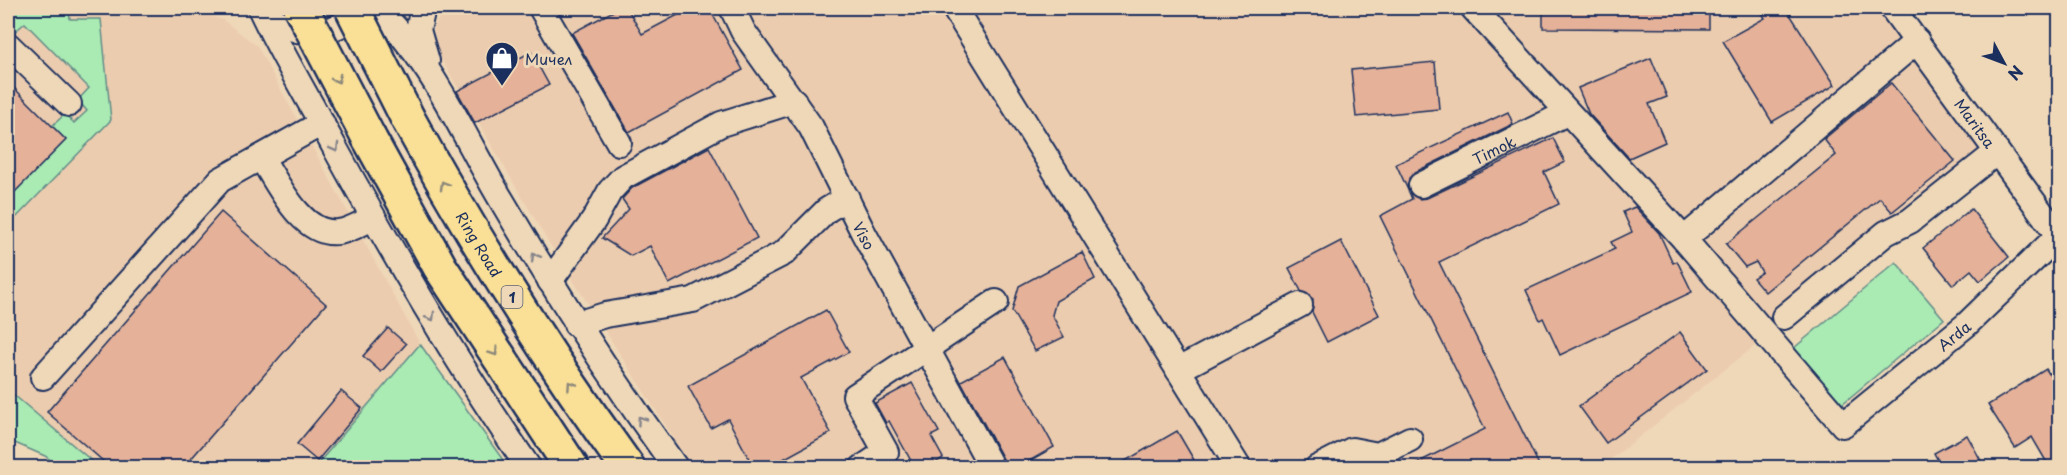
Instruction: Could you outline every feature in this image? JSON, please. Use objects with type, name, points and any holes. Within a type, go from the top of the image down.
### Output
[{"type":"highway","points":[[301,8],[440,267],[572,468]]},
{"type":"highway","name":"Ring Road","points":[[352,8],[408,119],[517,306],[628,468]]},
{"type":"street","points":[[261,8],[278,22],[306,32],[331,29],[344,23],[360,8]]},
{"type":"street","points":[[261,8],[275,41],[438,328],[529,468]]},
{"type":"street","points":[[376,8],[399,32],[434,80],[576,324],[676,468]]},
{"type":"street","points":[[423,8],[419,20],[420,39],[434,80]]},
{"type":"street","points":[[542,8],[619,142]]},
{"type":"street","name":"Viso","points":[[732,8],[743,31],[811,127],[992,468]]},
{"type":"street","points":[[954,8],[1239,468]]},
{"type":"street","points":[[1473,8],[1684,239],[1917,41]]},
{"type":"street","name":"Maritsa","points":[[1892,8],[2059,237]]},
{"type":"street","points":[[8,45],[69,105]]},
{"type":"street","points":[[550,281],[594,220],[609,191],[623,177],[720,124],[794,100]]},
{"type":"street","name":"Timok","points":[[1421,185],[1567,113]]},
{"type":"street","points":[[43,377],[220,180],[322,123]]},
{"type":"street","points":[[1784,317],[1886,233],[1910,220],[1997,152]]},
{"type":"street","points":[[261,157],[291,205],[313,227],[338,233],[374,218]]},
{"type":"street","points":[[576,324],[605,315],[693,300],[784,253],[827,210],[847,198]]},
{"type":"street","name":"Arda","points":[[1684,239],[1843,425],[1966,325],[2059,237]]},
{"type":"street","points":[[862,468],[886,452],[855,396],[996,302]]},
{"type":"street","points":[[1178,370],[1300,305]]},
{"type":"street","points":[[1317,468],[1353,450],[1378,455],[1410,439]]},
{"type":"shaded area","points":[[8,8],[156,8],[199,12],[223,20],[257,46],[420,344],[315,467],[99,467],[8,390]]},
{"type":"shaded area","points":[[443,8],[1892,8],[1999,154],[1601,467],[692,467],[546,238],[437,52],[434,29]]},
{"type":"green space","points":[[8,8],[69,8],[70,19],[101,19],[111,120],[8,226],[8,199],[66,140],[52,126],[65,114],[74,123],[87,111],[78,100],[89,88],[25,23],[8,35]]},
{"type":"green space","points":[[1896,262],[1944,319],[1842,404],[1794,348]]},
{"type":"green space","points":[[420,344],[508,467],[315,467]]},
{"type":"green space","points":[[8,390],[99,467],[60,467],[45,456],[8,440]]},
{"type":"building","points":[[619,8],[627,8],[642,34],[691,8],[709,8],[743,70],[629,132],[572,33]]},
{"type":"building","points":[[1543,8],[1709,8],[1709,29],[1543,28]]},
{"type":"building","points":[[1759,8],[1786,8],[1835,85],[1772,122],[1723,41],[1765,18]]},
{"type":"building","points":[[531,52],[549,85],[475,123],[457,91]]},
{"type":"building","points":[[1651,58],[1667,97],[1649,104],[1665,142],[1629,158],[1589,114],[1578,88]]},
{"type":"building","points":[[1435,62],[1439,109],[1356,117],[1351,70]]},
{"type":"building","points":[[8,82],[66,140],[8,199]]},
{"type":"building","points":[[1891,83],[1955,161],[1892,212],[1880,198],[1765,292],[1753,278],[1762,272],[1756,262],[1745,267],[1726,244],[1836,155],[1824,139]]},
{"type":"building","points":[[1508,112],[1513,124],[1415,172],[1409,178],[1408,190],[1396,164]]},
{"type":"building","points":[[1553,138],[1565,162],[1544,172],[1559,204],[1439,262],[1540,467],[1407,468],[1485,429],[1380,216],[1412,199],[1409,192],[1419,199],[1427,198]]},
{"type":"building","points":[[709,147],[757,238],[669,284],[650,246],[631,256],[602,238],[629,209],[622,199],[632,188]]},
{"type":"building","points":[[1635,207],[1659,233],[1673,263],[1677,261],[1692,292],[1560,355],[1543,318],[1540,320],[1526,290],[1615,249],[1611,242],[1632,232],[1623,212]]},
{"type":"building","points":[[1971,209],[2009,257],[1980,281],[1971,270],[1953,285],[1923,248]]},
{"type":"building","points":[[221,212],[326,304],[183,468],[111,468],[47,412]]},
{"type":"building","points":[[1341,241],[1379,315],[1327,342],[1312,312],[1313,299],[1301,291],[1289,268]]},
{"type":"building","points":[[1082,252],[1095,279],[1056,301],[1052,315],[1064,337],[1035,351],[1012,311],[1019,286]]},
{"type":"building","points":[[826,310],[849,352],[801,378],[831,433],[767,468],[754,468],[728,419],[711,428],[688,386]]},
{"type":"building","points":[[388,328],[406,344],[381,372],[363,356]]},
{"type":"building","points":[[1680,332],[1707,369],[1606,443],[1579,406]]},
{"type":"building","points":[[1005,357],[1054,447],[1017,468],[1008,468],[961,381]]},
{"type":"building","points":[[2046,369],[2060,391],[2060,468],[2050,468],[2032,437],[2015,448],[1988,405]]},
{"type":"building","points":[[912,383],[939,432],[931,436],[943,458],[927,468],[915,468],[889,421],[886,423],[875,403]]},
{"type":"building","points":[[341,391],[362,408],[317,461],[297,444]]},
{"type":"building","points":[[1177,431],[1194,460],[1180,468],[1113,468]]},
{"type":"building","points":[[1967,435],[1985,468],[1942,468],[1934,453]]},
{"type":"place","name":"Мичел","points":[[502,87]]}]
